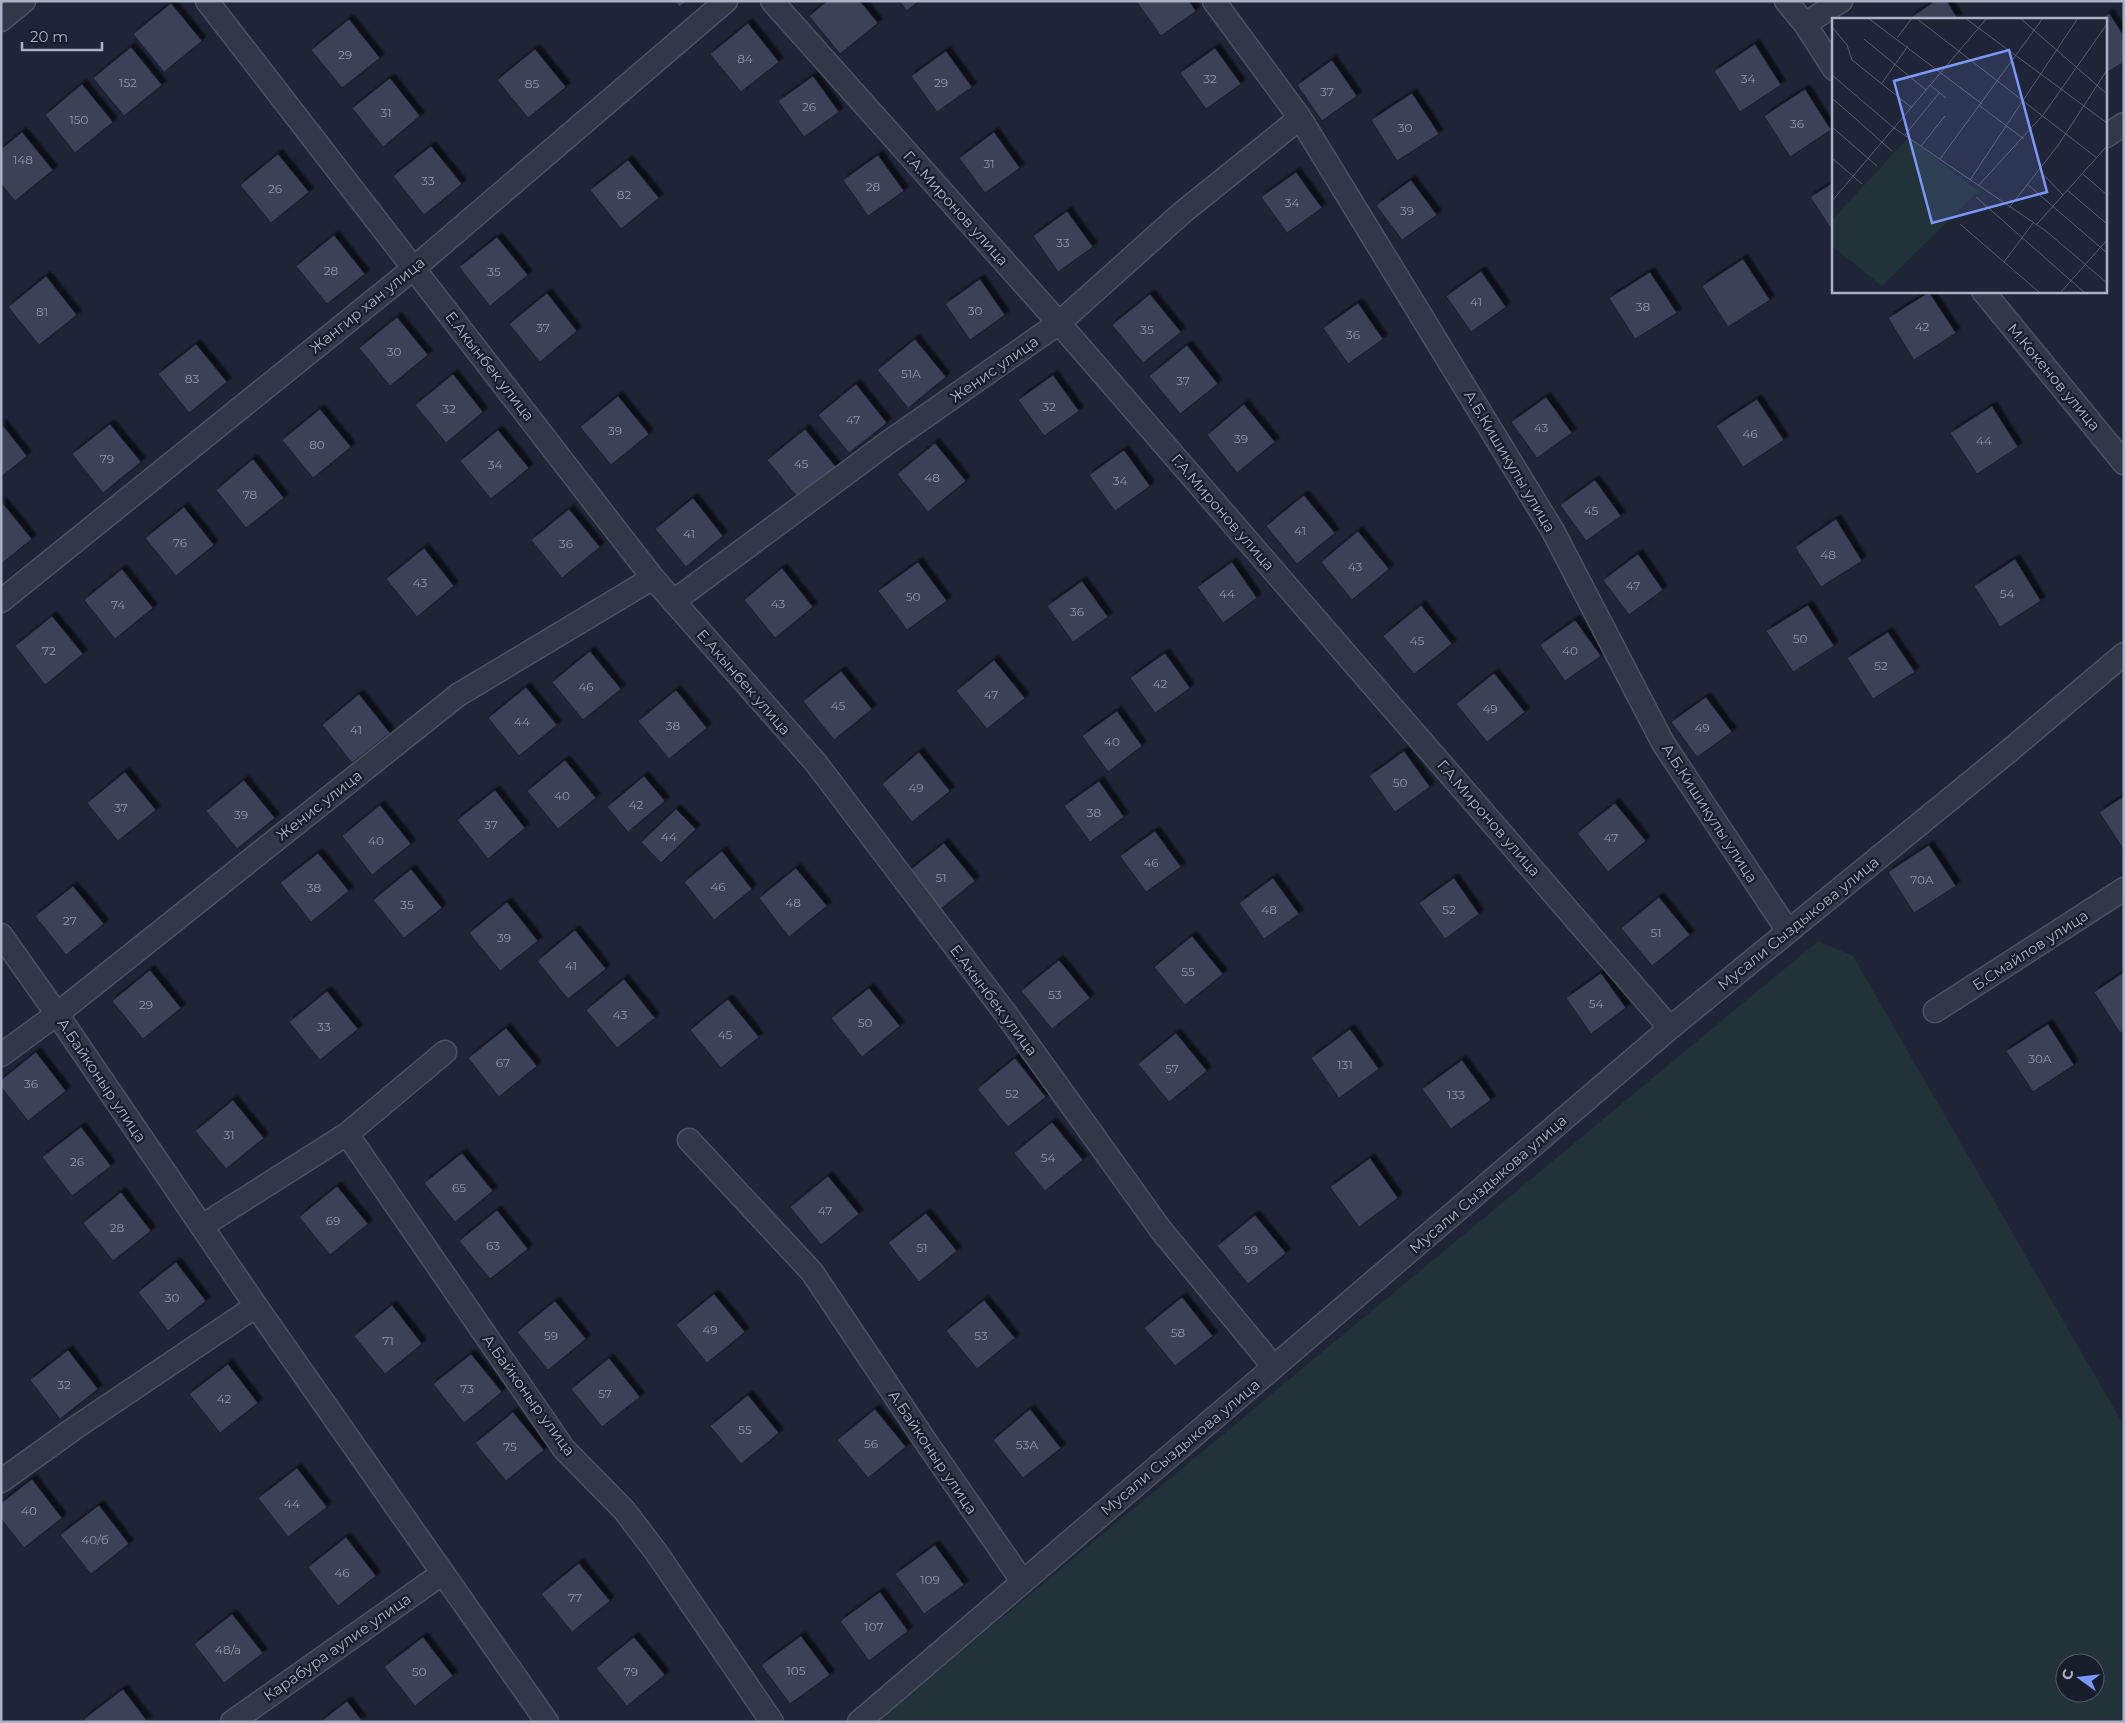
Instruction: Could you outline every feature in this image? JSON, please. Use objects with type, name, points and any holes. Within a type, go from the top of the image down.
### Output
[{"type":"street","points":[[1,20],[24,1]]},
{"type":"street","name":"Е.Акынбек улица","points":[[207,1],[653,578],[816,763],[1006,1014],[1161,1230],[1274,1367]]},
{"type":"street","name":"Жангир хан улица","points":[[1,601],[414,268],[726,1]]},
{"type":"street","name":"Г.А.Миронов улица","points":[[772,1],[1059,323],[1670,1028]]},
{"type":"street","name":"А.Б.Кишикулы улица","points":[[1214,1],[1300,118],[1553,531],[1663,743],[1788,932]]},
{"type":"street","points":[[1786,1],[1805,24],[1832,67]]},
{"type":"street","points":[[1805,24],[1841,1]]},
{"type":"street","name":"Женис улица","points":[[674,601],[890,441],[1059,323],[1183,212],[1300,118]]},
{"type":"street","points":[[2108,135],[2124,124]]},
{"type":"street","name":"М.Кокенов улица","points":[[1984,292],[2124,463]]},
{"type":"street","name":"Женис улица","points":[[1,1054],[57,1014],[458,695],[653,578]]},
{"type":"street","name":"Мусали Сыздыкова улица","points":[[859,1722],[1670,1028],[2124,654]]},
{"type":"street","name":"Б.Смайлов улица","points":[[1935,1011],[2124,889]]},
{"type":"street","name":"А.Байконыр улица","points":[[1,935],[256,1306],[547,1722]]},
{"type":"street","points":[[202,1226],[347,1134],[445,1052]]},
{"type":"street","name":"А.Байконыр улица","points":[[347,1134],[564,1449],[624,1510],[656,1552],[772,1722]]},
{"type":"street","name":"А.Байконыр улица","points":[[688,1140],[812,1272],[1023,1582]]},
{"type":"street","points":[[1,1481],[72,1430],[256,1306]]},
{"type":"street","name":"Карабура аулие улица","points":[[232,1722],[443,1573]]},
{"type":"shaded area","points":[[1818,941],[1853,956],[2124,1426],[2124,1722],[876,1722]]},
{"type":"building","points":[[675,1],[688,1],[679,7]]},
{"type":"building","points":[[827,1],[860,1],[878,23],[840,54],[809,16]]},
{"type":"building","points":[[899,1],[919,1],[907,11]]},
{"type":"building","points":[[1136,1],[1189,1],[1196,11],[1161,36]]},
{"type":"building","points":[[1935,1],[1947,1],[1957,18],[1910,18]]},
{"type":"building","points":[[171,3],[202,41],[164,72],[133,34]]},
{"type":"building","points":[[2109,13],[2124,36],[2124,62],[2108,72],[2108,18],[2102,18]]},
{"type":"building","points":[[349,19],[380,58],[342,88],[311,50]]},
{"type":"building","points":[[748,23],[779,62],[741,92],[710,54]]},
{"type":"building","points":[[1755,44],[1781,85],[1740,112],[1714,71]]},
{"type":"building","points":[[131,47],[162,85],[124,116],[93,78]]},
{"type":"building","points":[[1215,48],[1241,84],[1206,109],[1180,73]]},
{"type":"building","points":[[535,49],[566,87],[528,118],[497,80]]},
{"type":"building","points":[[946,51],[972,87],[937,112],[911,76]]},
{"type":"building","points":[[1332,60],[1357,96],[1322,121],[1297,85]]},
{"type":"building","points":[[813,76],[839,112],[804,137],[778,101]]},
{"type":"building","points":[[390,78],[420,116],[383,147],[352,108]]},
{"type":"building","points":[[82,84],[113,122],[75,153],[45,115]]},
{"type":"building","points":[[1805,89],[1831,130],[1790,157],[1764,116]]},
{"type":"building","points":[[1412,93],[1439,134],[1397,161],[1371,120]]},
{"type":"building","points":[[22,132],[53,170],[15,201],[1,184],[1,149]]},
{"type":"building","points":[[994,132],[1020,168],[985,193],[959,158]]},
{"type":"building","points":[[431,146],[462,184],[424,215],[393,176]]},
{"type":"building","points":[[278,154],[309,192],[271,223],[240,185]]},
{"type":"building","points":[[878,155],[904,191],[868,216],[843,180]]},
{"type":"building","points":[[628,160],[659,198],[621,229],[590,190]]},
{"type":"building","points":[[1296,172],[1322,208],[1287,233],[1261,197]]},
{"type":"building","points":[[1411,180],[1437,215],[1402,240],[1376,205]]},
{"type":"building","points":[[1832,183],[1832,230],[1810,197]]},
{"type":"building","points":[[1067,211],[1093,247],[1058,272],[1033,236]]},
{"type":"building","points":[[334,235],[365,274],[327,304],[296,266]]},
{"type":"building","points":[[497,237],[528,275],[490,306],[459,267]]},
{"type":"building","points":[[1743,259],[1770,300],[1728,327],[1702,286]]},
{"type":"building","points":[[1481,271],[1506,307],[1471,332],[1446,296]]},
{"type":"building","points":[[1650,272],[1677,313],[1635,339],[1609,298]]},
{"type":"building","points":[[46,276],[77,315],[39,345],[8,307]]},
{"type":"building","points":[[980,279],[1005,315],[970,340],[945,304]]},
{"type":"building","points":[[1929,292],[1956,333],[1914,360],[1888,318]]},
{"type":"building","points":[[547,293],[577,331],[540,362],[509,324]]},
{"type":"building","points":[[1150,294],[1181,332],[1143,363],[1112,325]]},
{"type":"building","points":[[1358,303],[1383,339],[1348,364],[1323,328]]},
{"type":"building","points":[[397,317],[428,355],[390,386],[359,348]]},
{"type":"building","points":[[915,339],[946,377],[908,408],[877,370]]},
{"type":"building","points":[[196,344],[227,382],[189,413],[158,374]]},
{"type":"building","points":[[1187,345],[1218,384],[1180,414],[1149,376]]},
{"type":"building","points":[[453,374],[483,412],[446,443],[415,405]]},
{"type":"building","points":[[1053,375],[1079,411],[1044,436],[1018,400]]},
{"type":"building","points":[[856,384],[887,423],[849,453],[818,415]]},
{"type":"building","points":[[618,396],[649,434],[611,465],[580,427]]},
{"type":"building","points":[[1546,397],[1572,433],[1537,458],[1511,422]]},
{"type":"building","points":[[1757,399],[1784,440],[1743,467],[1716,426]]},
{"type":"building","points":[[1244,404],[1275,442],[1237,473],[1207,435]]},
{"type":"building","points":[[1992,406],[2018,447],[1977,474],[1950,433]]},
{"type":"building","points":[[320,409],[351,447],[313,478],[282,440]]},
{"type":"building","points":[[1,423],[27,456],[1,477]]},
{"type":"building","points":[[110,424],[141,462],[103,493],[72,454]]},
{"type":"building","points":[[805,429],[836,467],[798,498],[767,460]]},
{"type":"building","points":[[498,430],[529,468],[491,499],[460,461]]},
{"type":"building","points":[[935,443],[966,481],[928,512],[897,474]]},
{"type":"building","points":[[1124,450],[1150,486],[1115,511],[1089,475]]},
{"type":"building","points":[[253,459],[284,498],[246,528],[216,490]]},
{"type":"building","points":[[1595,480],[1621,516],[1586,541],[1560,505]]},
{"type":"building","points":[[1304,495],[1335,533],[1297,564],[1266,526]]},
{"type":"building","points":[[693,498],[723,536],[686,567],[655,529]]},
{"type":"building","points":[[1,501],[32,539],[1,564]]},
{"type":"building","points":[[184,507],[214,545],[176,576],[145,538]]},
{"type":"building","points":[[569,509],[600,547],[562,578],[531,540]]},
{"type":"building","points":[[1836,519],[1862,561],[1821,587],[1795,547]]},
{"type":"building","points":[[1358,531],[1389,569],[1352,600],[1321,562]]},
{"type":"building","points":[[424,548],[454,586],[417,617],[386,579]]},
{"type":"building","points":[[1638,554],[1663,590],[1629,615],[1603,580]]},
{"type":"building","points":[[2015,559],[2041,601],[2000,627],[1974,586]]},
{"type":"building","points":[[918,562],[947,601],[907,630],[878,591]]},
{"type":"building","points":[[1232,562],[1257,598],[1223,623],[1197,587]]},
{"type":"building","points":[[782,568],[813,607],[775,638],[744,600]]},
{"type":"building","points":[[122,569],[153,608],[115,639],[84,600]]},
{"type":"building","points":[[1082,581],[1108,617],[1073,642],[1047,606]]},
{"type":"building","points":[[1421,605],[1452,644],[1414,674],[1383,636]]},
{"type":"building","points":[[1808,605],[1834,646],[1793,672],[1766,631]]},
{"type":"building","points":[[52,616],[83,654],[45,685],[15,646]]},
{"type":"building","points":[[1575,620],[1601,656],[1565,681],[1540,645]]},
{"type":"building","points":[[1888,632],[1915,672],[1873,699],[1847,658]]},
{"type":"building","points":[[590,651],[621,689],[583,720],[552,682]]},
{"type":"building","points":[[1165,653],[1190,688],[1155,713],[1130,678]]},
{"type":"building","points":[[994,660],[1025,698],[987,729],[956,691]]},
{"type":"building","points":[[841,671],[872,709],[834,740],[803,701]]},
{"type":"building","points":[[1494,673],[1525,712],[1487,742],[1456,704]]},
{"type":"building","points":[[526,687],[557,725],[519,756],[488,718]]},
{"type":"building","points":[[676,690],[707,728],[669,759],[638,721]]},
{"type":"building","points":[[359,694],[390,733],[352,763],[322,725]]},
{"type":"building","points":[[1706,697],[1732,732],[1697,757],[1671,722]]},
{"type":"building","points":[[1117,711],[1142,746],[1108,772],[1082,736]]},
{"type":"building","points":[[1404,751],[1430,787],[1395,812],[1369,776]]},
{"type":"building","points":[[919,752],[950,791],[912,822],[882,784]]},
{"type":"building","points":[[565,760],[596,798],[558,829],[527,791]]},
{"type":"building","points":[[125,772],[156,810],[118,841],[87,803]]},
{"type":"building","points":[[644,776],[665,801],[628,832],[607,807]]},
{"type":"building","points":[[244,780],[275,818],[237,849],[206,811]]},
{"type":"building","points":[[1099,781],[1124,817],[1090,842],[1064,806]]},
{"type":"building","points":[[495,790],[525,828],[488,859],[457,820]]},
{"type":"building","points":[[2124,796],[2124,850],[2099,812]]},
{"type":"building","points":[[1615,803],[1646,841],[1608,872],[1577,833]]},
{"type":"building","points":[[380,805],[411,844],[372,875],[342,836]]},
{"type":"building","points":[[676,809],[696,829],[661,863],[641,842]]},
{"type":"building","points":[[1155,831],[1181,867],[1146,892],[1120,856]]},
{"type":"building","points":[[944,843],[975,881],[937,912],[906,873]]},
{"type":"building","points":[[1929,845],[1956,886],[1914,913],[1888,872]]},
{"type":"building","points":[[722,851],[752,889],[714,920],[684,882]]},
{"type":"building","points":[[318,853],[349,891],[311,922],[280,883]]},
{"type":"building","points":[[796,868],[827,906],[789,937],[759,898]]},
{"type":"building","points":[[411,869],[442,908],[404,938],[373,900]]},
{"type":"building","points":[[1273,878],[1299,914],[1264,939],[1239,903]]},
{"type":"building","points":[[1454,878],[1479,914],[1445,939],[1419,903]]},
{"type":"building","points":[[73,886],[104,924],[66,955],[35,916]]},
{"type":"building","points":[[1659,897],[1690,935],[1652,966],[1621,928]]},
{"type":"building","points":[[507,902],[538,941],[500,971],[469,933]]},
{"type":"building","points":[[575,930],[606,969],[568,999],[537,961]]},
{"type":"building","points":[[1192,936],[1223,974],[1185,1005],[1154,967]]},
{"type":"building","points":[[1059,960],[1090,998],[1052,1029],[1021,991]]},
{"type":"building","points":[[150,970],[181,1008],[143,1039],[112,1001]]},
{"type":"building","points":[[2124,972],[2124,1031],[2120,1033],[2094,992]]},
{"type":"building","points":[[1601,973],[1626,1008],[1591,1034],[1566,998]]},
{"type":"building","points":[[624,979],[655,1018],[617,1048],[586,1010]]},
{"type":"building","points":[[869,988],[900,1026],[862,1057],[831,1018]]},
{"type":"building","points":[[327,991],[358,1029],[320,1060],[289,1022]]},
{"type":"building","points":[[728,999],[759,1037],[721,1068],[690,1030]]},
{"type":"building","points":[[2048,1024],[2074,1065],[2033,1092],[2006,1051]]},
{"type":"building","points":[[506,1028],[537,1066],[499,1097],[468,1058]]},
{"type":"building","points":[[1350,1029],[1379,1069],[1339,1098],[1311,1058]]},
{"type":"building","points":[[1176,1033],[1207,1071],[1169,1102],[1138,1064]]},
{"type":"building","points":[[36,1052],[66,1091],[28,1121],[1,1087],[1,1080]]},
{"type":"building","points":[[1015,1058],[1046,1097],[1008,1127],[977,1089]]},
{"type":"building","points":[[1462,1060],[1491,1100],[1451,1129],[1422,1089]]},
{"type":"building","points":[[233,1100],[264,1138],[226,1169],[195,1131]]},
{"type":"building","points":[[1052,1122],[1083,1160],[1045,1191],[1014,1153]]},
{"type":"building","points":[[81,1127],[111,1166],[72,1196],[42,1157]]},
{"type":"building","points":[[462,1153],[493,1191],[455,1222],[424,1183]]},
{"type":"building","points":[[1370,1158],[1398,1198],[1359,1227],[1330,1187]]},
{"type":"building","points":[[828,1176],[859,1214],[821,1245],[790,1207]]},
{"type":"building","points":[[337,1186],[368,1224],[330,1255],[299,1217]]},
{"type":"building","points":[[121,1192],[151,1231],[113,1261],[83,1223]]},
{"type":"building","points":[[497,1210],[528,1249],[490,1279],[459,1241]]},
{"type":"building","points":[[926,1213],[957,1251],[919,1282],[888,1243]]},
{"type":"building","points":[[1255,1215],[1286,1253],[1248,1284],[1217,1246]]},
{"type":"building","points":[[176,1262],[206,1301],[168,1331],[138,1292]]},
{"type":"building","points":[[714,1294],[745,1332],[707,1363],[676,1325]]},
{"type":"building","points":[[1182,1297],[1213,1336],[1175,1366],[1144,1328]]},
{"type":"building","points":[[984,1300],[1015,1338],[977,1369],[946,1331]]},
{"type":"building","points":[[555,1301],[586,1339],[548,1370],[517,1332]]},
{"type":"building","points":[[392,1305],[422,1344],[385,1374],[354,1336]]},
{"type":"building","points":[[68,1350],[98,1389],[60,1419],[30,1380]]},
{"type":"building","points":[[471,1354],[502,1392],[464,1423],[433,1384]]},
{"type":"building","points":[[609,1358],[640,1397],[602,1427],[571,1389]]},
{"type":"building","points":[[228,1364],[258,1403],[220,1433],[189,1394]]},
{"type":"building","points":[[748,1395],[779,1433],[741,1464],[710,1426]]},
{"type":"building","points":[[875,1409],[906,1447],[868,1478],[837,1440]]},
{"type":"building","points":[[1030,1409],[1061,1448],[1023,1478],[993,1440]]},
{"type":"building","points":[[513,1412],[544,1450],[506,1481],[475,1443]]},
{"type":"building","points":[[297,1468],[327,1507],[288,1537],[258,1498]]},
{"type":"building","points":[[32,1479],[62,1518],[24,1548],[1,1519],[1,1503]]},
{"type":"building","points":[[99,1505],[129,1544],[91,1574],[60,1535]]},
{"type":"building","points":[[346,1537],[376,1576],[338,1606],[308,1567]]},
{"type":"building","points":[[935,1545],[964,1585],[924,1614],[895,1574]]},
{"type":"building","points":[[579,1563],[610,1601],[572,1632],[541,1594]]},
{"type":"building","points":[[880,1592],[908,1631],[869,1661],[840,1621]]},
{"type":"building","points":[[232,1614],[263,1653],[224,1683],[194,1644]]},
{"type":"building","points":[[801,1636],[830,1675],[790,1704],[761,1665]]},
{"type":"building","points":[[423,1637],[453,1676],[415,1706],[384,1667]]},
{"type":"building","points":[[634,1637],[665,1675],[627,1706],[596,1668]]},
{"type":"building","points":[[123,1689],[148,1722],[86,1722],[84,1719]]},
{"type":"building","points":[[347,1701],[363,1722],[320,1722]]}]
